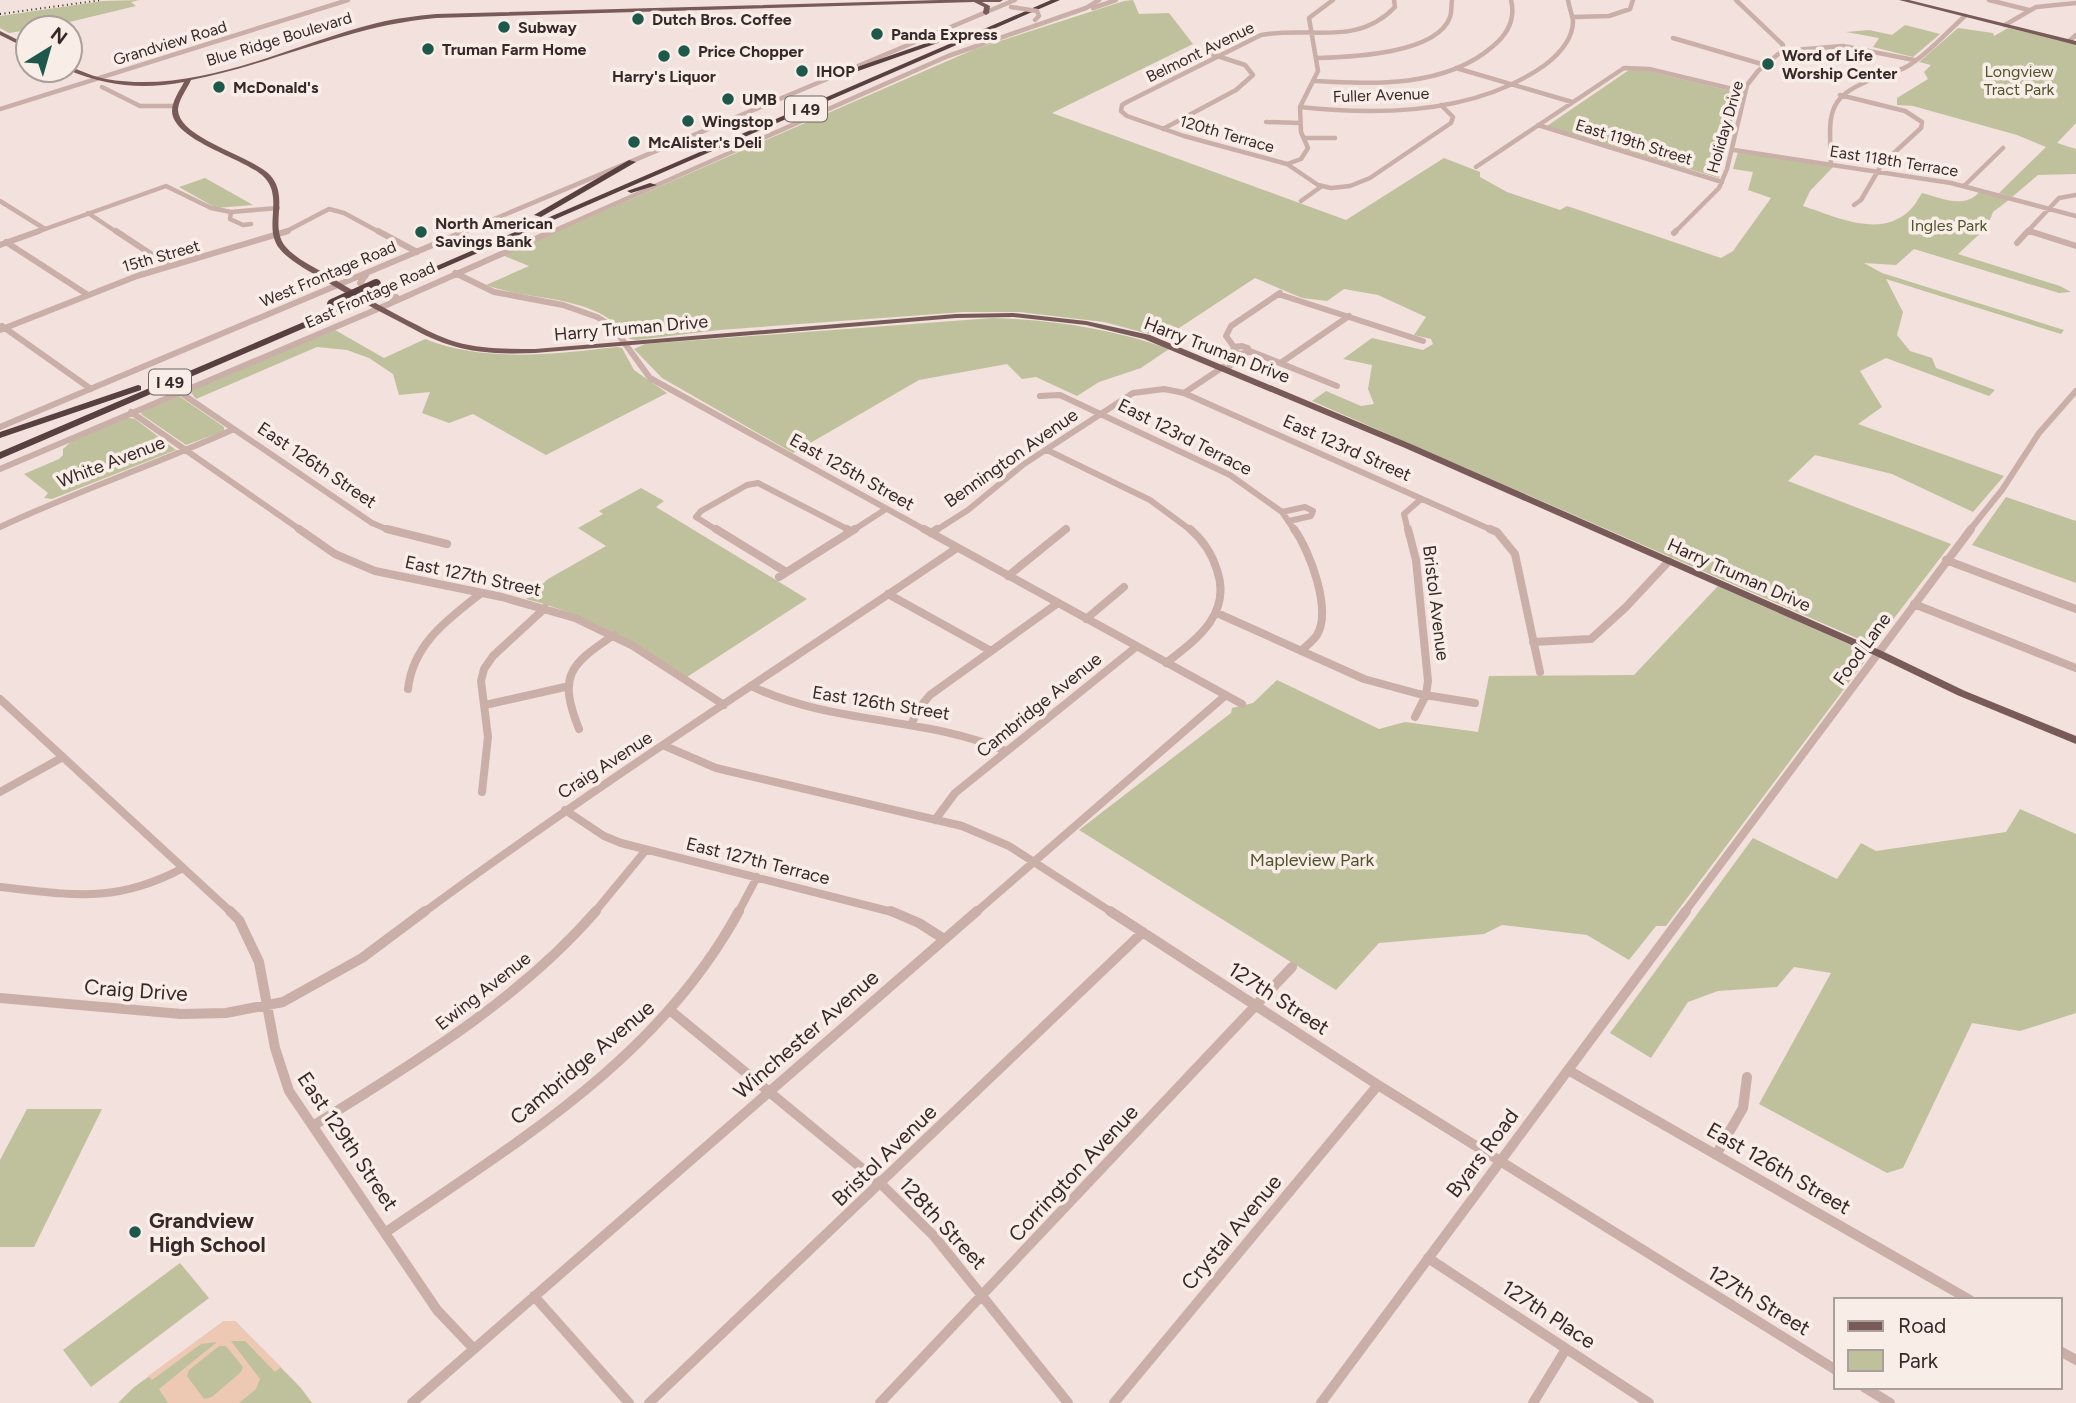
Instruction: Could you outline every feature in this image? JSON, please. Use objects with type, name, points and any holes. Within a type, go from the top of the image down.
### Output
[{"type":"highway","name":"I 49","points":[[381,287],[538,215],[1044,0]]},
{"type":"highway","name":"I 49","points":[[0,447],[555,217],[1057,0]]},
{"type":"highway","points":[[838,75],[981,27]]},
{"type":"highway","points":[[538,215],[632,162]]},
{"type":"highway","points":[[555,217],[653,185]]},
{"type":"highway","name":"I 49","points":[[0,456],[336,306]]},
{"type":"highway","points":[[0,435],[138,388]]},
{"type":"highway","points":[[0,461],[66,427]]},
{"type":"main road","name":"Blue Ridge Boulevard","points":[[84,74],[96,79],[138,82],[188,79],[236,69],[372,26],[422,17],[1000,0]]},
{"type":"main road","points":[[1902,0],[2073,42]]},
{"type":"main road","points":[[967,1],[986,5],[985,13]]},
{"type":"main road","points":[[188,79],[176,106],[175,115],[184,129],[265,174],[277,189],[275,235]]},
{"type":"main road","name":"Harry Truman Drive","points":[[275,235],[293,258],[338,284],[436,338],[477,349],[536,351],[956,316],[1013,314],[1086,323],[1147,337],[1223,367],[1878,653],[1961,693],[2076,740]]},
{"type":"street","name":"Grandview Road","points":[[0,108],[348,0]]},
{"type":"street","name":"West Frontage Road","points":[[0,427],[1015,0]]},
{"type":"street","name":"East Frontage Road","points":[[0,469],[408,295],[953,54],[1099,0]]},
{"type":"street","points":[[1066,14],[1116,0]]},
{"type":"street","points":[[1287,164],[1306,154],[1308,148],[1300,123],[1300,107],[1318,71],[1318,58],[1310,33],[1309,18],[1333,0]]},
{"type":"street","name":"Belmont Avenue","points":[[1129,101],[1266,33],[1285,31],[1340,34],[1363,29],[1390,13],[1395,7],[1394,0]]},
{"type":"street","points":[[1318,58],[1368,56],[1418,43],[1445,25],[1452,12],[1452,0]]},
{"type":"street","points":[[1314,81],[1383,82],[1427,77],[1456,68],[1488,51],[1506,33],[1513,14],[1511,0]]},
{"type":"street","points":[[1568,0],[1574,17],[1615,15],[1630,9],[1633,0]]},
{"type":"street","points":[[1736,0],[1783,45],[1782,51],[1843,46],[1914,60]]},
{"type":"street","points":[[1989,0],[2028,10]]},
{"type":"street","points":[[2005,25],[2028,10],[2074,1]]},
{"type":"street","points":[[993,10],[1011,7],[1037,11],[1039,16],[1024,28]]},
{"type":"street","points":[[1831,164],[1830,134],[1833,110],[1840,94],[1898,70],[1914,60],[1965,16]]},
{"type":"street","name":"Fuller Avenue","points":[[1300,107],[1371,110],[1441,105],[1511,84],[1543,67],[1558,55],[1568,42],[1574,17]]},
{"type":"street","points":[[2073,42],[2076,35]]},
{"type":"street","points":[[1673,38],[1765,65]]},
{"type":"street","points":[[1163,129],[1236,90],[1252,75],[1245,65],[1199,50]]},
{"type":"street","name":"Holiday Drive","points":[[1674,233],[1716,192],[1722,182],[1734,150],[1745,92],[1752,78],[1782,51]]},
{"type":"street","points":[[1476,167],[1624,68],[1631,67],[1706,86],[1745,92]]},
{"type":"street","points":[[1456,68],[1572,102]]},
{"type":"street","points":[[102,87],[140,106],[176,106]]},
{"type":"street","points":[[1840,94],[1916,116],[1923,126],[1882,164],[1861,200],[1854,205]]},
{"type":"street","name":"120th Terrace","points":[[1129,101],[1122,106],[1122,114],[1163,129],[1287,164],[1322,186],[1339,188],[1370,178],[1451,123],[1452,117],[1441,105]]},
{"type":"street","points":[[1266,122],[1300,123]]},
{"type":"street","name":"East 119th Street","points":[[1538,125],[1722,182]]},
{"type":"street","points":[[1305,138],[1335,138]]},
{"type":"street","points":[[1964,186],[2003,148]]},
{"type":"street","name":"East 118th Terrace","points":[[1734,150],[1964,186],[2076,216]]},
{"type":"street","points":[[1301,201],[1322,186]]},
{"type":"street","points":[[3,244],[160,187],[170,187],[211,208],[231,212],[278,208]]},
{"type":"street","points":[[2017,243],[2059,198],[2076,195]]},
{"type":"street","points":[[0,201],[45,229]]},
{"type":"street","name":"15th Street","points":[[2,327],[169,266],[231,251],[309,221],[329,209],[344,213],[417,252]]},
{"type":"street","points":[[231,212],[230,219],[243,225],[251,225]]},
{"type":"street","points":[[88,213],[169,266]]},
{"type":"street","points":[[2029,231],[2076,246]]},
{"type":"street","points":[[3,244],[88,295]]},
{"type":"street","points":[[368,273],[360,283],[372,291],[390,298],[408,295]]},
{"type":"street","name":"East 125th Street","points":[[455,273],[494,292],[549,301],[589,313],[613,327],[650,378],[1242,704]]},
{"type":"street","points":[[1337,386],[1282,362],[1250,351],[1237,351],[1227,341],[1228,329],[1280,293],[1308,306],[1349,316],[1394,334],[1423,341]]},
{"type":"street","points":[[1282,362],[1349,316]]},
{"type":"street","points":[[2,327],[91,389]]},
{"type":"street","points":[[1184,393],[1223,367],[1244,346],[1250,351]]},
{"type":"street","name":"Bennington Avenue","points":[[931,533],[968,510],[1002,480],[1133,393],[1164,389],[1184,393]]},
{"type":"street","name":"East 126th Street","points":[[178,391],[372,523],[397,533],[447,544]]},
{"type":"street","name":"Food Lane","points":[[1675,928],[1946,561],[2002,490],[2039,433],[2076,391]]},
{"type":"street","name":"East 123rd Street","points":[[1184,393],[1497,532],[1515,554],[1533,642]]},
{"type":"street","name":"East 123rd Terrace","points":[[1040,396],[1060,395],[1102,413],[1230,475],[1282,512],[1311,559],[1322,615],[1318,635],[1301,651]]},
{"type":"street","points":[[131,412],[185,451]]},
{"type":"street","name":"White Avenue","points":[[0,527],[69,494],[185,451],[234,429]]},
{"type":"street","points":[[1047,450],[1165,508],[1191,526],[1208,546],[1219,567],[1222,589],[1217,613],[1199,636],[1166,663]]},
{"type":"street","name":"East 127th Street","points":[[185,451],[352,563],[376,571],[545,608],[614,635],[724,705]]},
{"type":"street","points":[[851,531],[758,482],[747,485],[696,517],[782,575],[886,509]]},
{"type":"street","name":"Bristol Avenue","points":[[1415,717],[1426,695],[1428,681],[1416,560],[1404,514],[1421,499]]},
{"type":"street","points":[[1282,512],[1300,507],[1313,511],[1311,516],[1289,521]]},
{"type":"street","points":[[1008,576],[1066,529]]},
{"type":"street","name":"Craig Avenue","points":[[269,1005],[311,988],[362,958],[565,810],[665,746],[957,548]]},
{"type":"street","points":[[1540,673],[1533,642],[1591,639],[1626,607],[1669,561]]},
{"type":"street","points":[[1946,561],[2076,609]]},
{"type":"street","points":[[1086,619],[1124,587]]},
{"type":"street","points":[[408,689],[408,678],[426,640],[480,594]]},
{"type":"street","points":[[888,594],[991,651]]},
{"type":"street","points":[[911,725],[919,708],[930,695],[1058,603]]},
{"type":"street","points":[[1914,604],[2076,668]]},
{"type":"street","points":[[482,792],[488,737],[481,681],[484,669],[493,656],[545,608]]},
{"type":"street","points":[[1217,613],[1252,625],[1355,676],[1426,695],[1475,703]]},
{"type":"street","points":[[579,729],[565,687],[568,677],[579,660],[614,635]]},
{"type":"street","name":"Cambridge Avenue","points":[[935,820],[955,793],[1136,647]]},
{"type":"street","name":"East 126th Street","points":[[751,686],[776,699],[808,710],[959,733],[1006,751]]},
{"type":"street","points":[[485,705],[565,687]]},
{"type":"street","name":"Winchester Avenue","points":[[412,1403],[536,1298],[769,1091],[1226,695]]},
{"type":"street","name":"East 129th Street","points":[[0,700],[239,920],[249,934],[263,966],[272,1043],[279,1070],[289,1091],[437,1310],[474,1349]]},
{"type":"street","name":"127th Street","points":[[665,746],[716,768],[981,833],[1035,861],[1378,1085],[1834,1369]]},
{"type":"street","points":[[0,792],[63,758]]},
{"type":"street","name":"East 127th Terrace","points":[[565,810],[604,835],[646,850],[886,909],[919,923],[944,939]]},
{"type":"street","name":"Ewing Avenue","points":[[313,1126],[450,1038],[522,984],[592,918],[646,850]]},
{"type":"street","points":[[0,887],[100,896],[121,895],[163,881],[183,868]]},
{"type":"street","name":"Cambridge Avenue","points":[[386,1232],[542,1125],[671,1011],[723,939],[757,877]]},
{"type":"street","name":"Byars Road","points":[[1321,1403],[1675,928]]},
{"type":"street","name":"Bristol Avenue","points":[[649,1403],[881,1185],[1143,932]]},
{"type":"street","name":"Corrington Avenue","points":[[880,1403],[1292,967]]},
{"type":"street","name":"Craig Drive","points":[[0,998],[181,1014],[226,1013],[269,1005]]},
{"type":"street","name":"128th Street","points":[[671,1011],[881,1185],[933,1237],[984,1295],[1068,1403]]},
{"type":"street","name":"East 126th Street","points":[[1568,1070],[1966,1298]]},
{"type":"street","points":[[1716,1155],[1747,1104],[1747,1077]]},
{"type":"street","name":"Crystal Avenue","points":[[1114,1403],[1378,1085]]},
{"type":"street","name":"127th Place","points":[[1428,1258],[1649,1403]]},
{"type":"street","points":[[536,1298],[629,1403]]},
{"type":"street","points":[[1533,1403],[1566,1349]]},
{"type":"street","points":[[1867,1389],[1890,1403]]},
{"type":"green space","points":[[140,0],[131,2],[136,6],[84,19],[84,14],[14,14],[14,32],[9,33],[0,28],[0,16],[103,1]]},
{"type":"green space","name":"Ingles Park","points":[[1133,0],[1139,14],[1169,13],[1193,44],[1052,113],[1346,220],[1444,158],[1480,172],[1480,177],[1507,192],[1560,210],[1567,206],[1721,258],[1733,251],[1771,198],[1748,190],[1753,172],[1733,169],[1738,152],[1833,167],[1810,191],[1803,206],[1857,223],[1884,223],[1897,219],[1911,209],[1922,193],[1945,200],[1960,201],[1974,197],[1980,191],[2010,199],[1993,212],[1987,227],[1958,254],[2060,286],[2071,292],[2059,293],[1914,249],[1896,265],[1864,263],[1882,273],[2064,330],[2061,334],[1886,279],[1903,312],[1897,335],[1910,351],[1932,358],[1936,368],[1995,390],[1989,396],[1886,358],[1860,371],[1882,407],[1858,424],[2004,476],[1973,512],[1892,474],[1815,455],[1788,481],[1951,544],[1875,643],[1868,643],[1312,401],[1326,391],[1361,406],[1374,404],[1368,389],[1372,365],[1343,359],[1372,338],[1423,350],[1433,344],[1431,339],[1414,335],[1426,317],[1378,295],[1344,289],[1327,301],[1302,298],[1255,278],[1164,338],[1104,322],[1019,312],[964,312],[719,330],[637,340],[630,339],[611,320],[582,306],[486,285],[529,266],[502,255],[975,49]]},
{"type":"green space","points":[[1905,25],[1940,34],[1913,57],[1873,47],[1879,38],[1846,32],[1869,30],[1892,35]]},
{"type":"green space","name":"Longview Tract Park","points":[[1958,28],[1993,33],[1994,36],[2008,28],[2076,44],[2076,123],[2057,143],[2076,149],[2076,174],[2038,175],[2012,197],[1999,193],[2046,147],[2017,135],[1913,106],[1897,105],[1897,98],[1928,79],[1924,72],[1931,65],[1919,62]]},
{"type":"green space","points":[[1629,70],[1644,70],[1739,93],[1719,178],[1547,126]]},
{"type":"green space","points":[[205,178],[253,205],[216,208],[179,187]]},
{"type":"green space","points":[[993,318],[1082,327],[1169,349],[1141,368],[1099,382],[1077,396],[1036,377],[1022,379],[1007,364],[919,380],[793,453],[662,378],[634,349],[645,344]]},
{"type":"green space","points":[[335,330],[384,358],[425,339],[448,347],[520,355],[617,347],[622,348],[634,370],[667,393],[546,455],[473,414],[449,423],[422,413],[430,392],[399,395],[393,374],[369,358],[347,350],[317,347],[196,399],[190,391]]},
{"type":"green space","points":[[179,396],[224,427],[224,431],[186,445],[141,414],[142,411]]},
{"type":"green space","points":[[126,417],[135,419],[176,450],[52,499],[44,498],[48,493],[24,474],[59,459],[63,455],[63,449],[73,440]]},
{"type":"green space","points":[[641,488],[664,501],[656,507],[807,599],[687,677],[610,631],[571,613],[526,599],[548,579],[606,546],[578,528],[603,514],[599,511]]},
{"type":"green space","points":[[2006,497],[2076,521],[2076,583],[1972,545]]},
{"type":"green space","name":"Mapleview Park","points":[[1718,586],[1866,652],[1868,657],[1666,926],[1656,926],[1629,960],[1587,935],[1502,925],[1484,934],[1379,943],[1336,990],[1079,830],[1231,713],[1232,708],[1253,703],[1277,680],[1379,729],[1405,722],[1478,732],[1489,676],[1634,675]]},
{"type":"green space","points":[[2020,809],[2076,834],[2076,1013],[2020,1031],[1972,1023],[1903,1168],[1887,1173],[1759,1104],[1831,973],[1794,967],[1777,987],[1718,991],[1688,1002],[1651,1058],[1610,1033],[1753,838],[1837,879],[1861,843],[1876,851],[2006,832]]},
{"type":"green space","points":[[27,1109],[102,1109],[34,1247],[0,1247],[0,1160]]},
{"type":"green space","points":[[180,1263],[209,1298],[91,1387],[63,1350]]},
{"type":"green space","points":[[224,1321],[235,1321],[301,1388],[312,1403],[118,1403],[133,1388]]},
{"type":"sand","points":[[224,1321],[235,1321],[281,1367],[275,1372],[245,1341],[231,1341],[260,1379],[256,1389],[239,1403],[168,1403],[159,1389],[217,1342],[201,1344],[152,1380],[148,1376]],"holes":[[[219,1346],[226,1346],[243,1367],[241,1372],[212,1397],[204,1399],[187,1376],[189,1370]]]},
{"type":"railway","points":[[0,14],[102,0]]},
{"type":"place","name":"Dutch Bros. Coffee","points":[[638,19]]},
{"type":"place","name":"Subway","points":[[504,27]]},
{"type":"place","name":"Panda Express","points":[[877,34]]},
{"type":"place","name":"Truman Farm Home","points":[[428,49]]},
{"type":"place","name":"Price Chopper","points":[[684,51]]},
{"type":"place","name":"Harry's Liquor","points":[[664,56]]},
{"type":"place","name":"Word of Life Worship Center","points":[[1768,64]]},
{"type":"place","name":"IHOP","points":[[802,71]]},
{"type":"place","name":"McDonald's","points":[[219,87]]},
{"type":"place","name":"UMB","points":[[728,99]]},
{"type":"place","name":"Wingstop","points":[[688,121]]},
{"type":"place","name":"McAlister's Deli","points":[[634,142]]},
{"type":"place","name":"North American Savings Bank","points":[[421,232]]},
{"type":"place","name":"Grandview High School","points":[[135,1232]]}]
